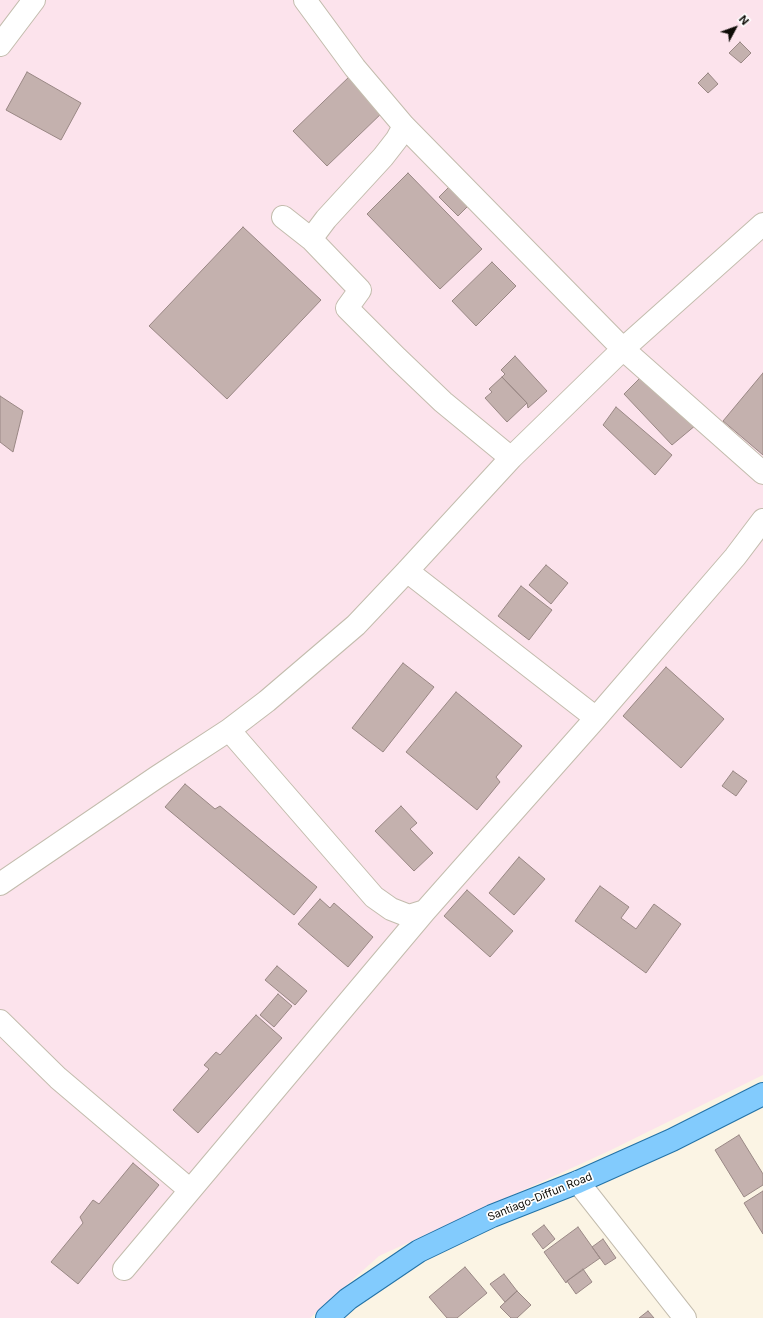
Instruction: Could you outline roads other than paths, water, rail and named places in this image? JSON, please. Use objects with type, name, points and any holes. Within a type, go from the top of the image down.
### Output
[{"type":"main road","name":"Santiago-Diffun Road","points":[[327,1318],[348,1299],[419,1251],[492,1216],[578,1182],[672,1140],[763,1094]]},
{"type":"street","points":[[0,45],[34,0]]},
{"type":"street","points":[[305,0],[355,68],[404,126],[623,349],[763,473]]},
{"type":"street","points":[[311,239],[326,219],[383,157],[397,139],[404,126]]},
{"type":"street","points":[[283,217],[311,239],[360,290],[348,308],[443,402],[511,458]]},
{"type":"street","points":[[0,884],[229,730],[267,701],[356,625],[408,571],[511,458],[623,349],[763,224]]},
{"type":"street","points":[[124,1269],[424,911],[596,718],[735,557],[763,520]]},
{"type":"street","points":[[408,571],[596,718]]},
{"type":"street","points":[[229,730],[374,897],[391,909],[409,916],[424,911]]},
{"type":"street","points":[[0,1021],[58,1078],[190,1190]]},
{"type":"street","points":[[578,1182],[685,1318]]}]
